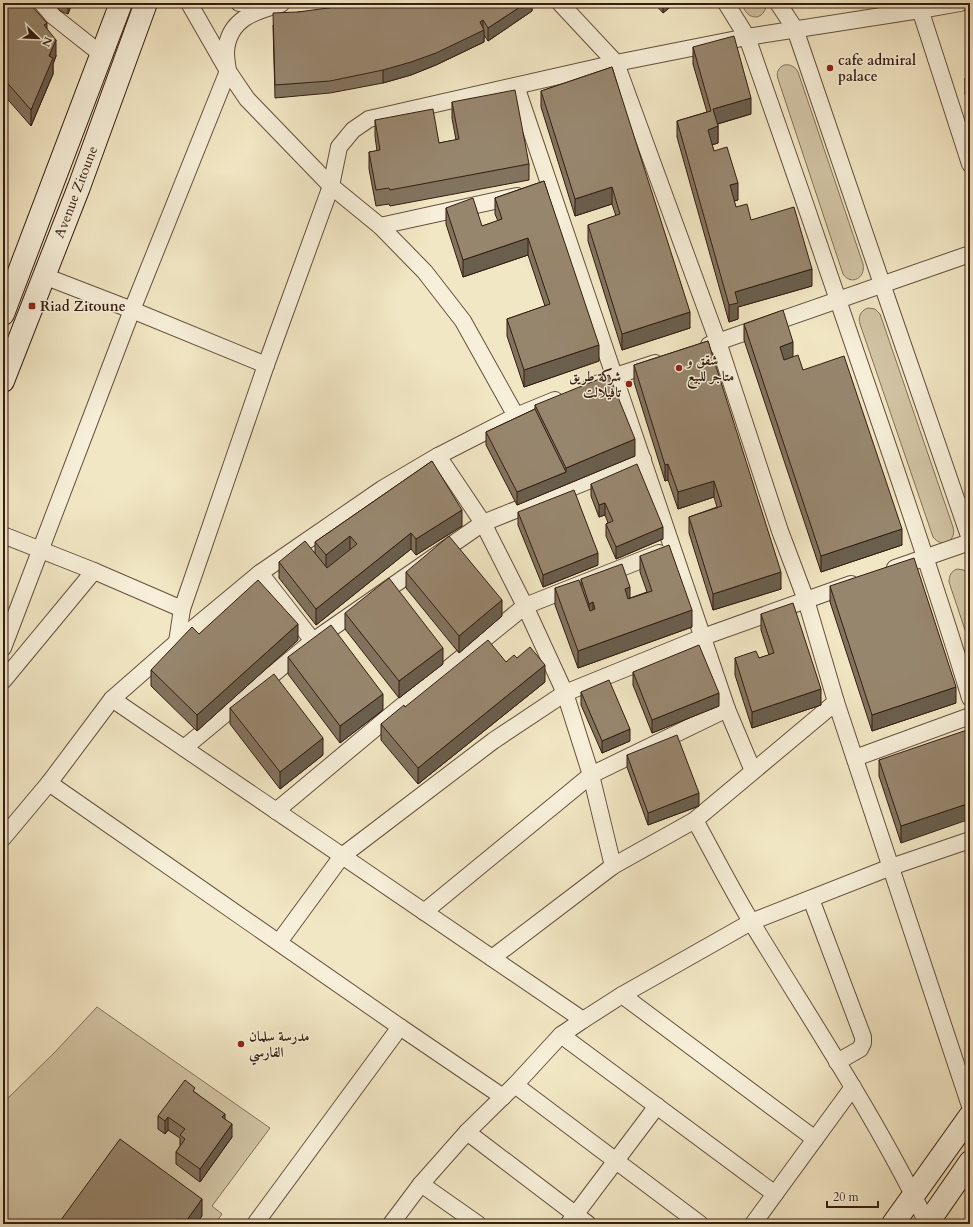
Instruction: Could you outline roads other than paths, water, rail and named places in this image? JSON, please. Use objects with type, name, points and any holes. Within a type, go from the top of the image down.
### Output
[{"type":"main road","name":"Avenue Zitoune","points":[[3,314],[121,3]]},
{"type":"main road","name":"Avenue Zitoune","points":[[3,381],[79,187],[146,3]]},
{"type":"main road","points":[[893,1224],[970,1116]]},
{"type":"main road","points":[[927,1224],[970,1162]]},
{"type":"street","points":[[42,3],[53,16],[102,54]]},
{"type":"street","points":[[189,3],[228,70],[247,99],[331,186],[380,226],[425,272],[463,321],[516,416]]},
{"type":"street","points":[[239,3],[285,3]]},
{"type":"street","points":[[3,648],[132,310],[228,70],[226,51],[230,36],[238,24],[250,14],[285,3]]},
{"type":"street","points":[[560,3],[616,62],[718,342],[780,531],[806,600],[836,702],[970,1106]]},
{"type":"street","points":[[726,3],[747,37],[838,300],[925,558],[970,698]]},
{"type":"street","points":[[778,3],[795,29],[970,539]]},
{"type":"street","points":[[177,642],[182,608],[266,364],[331,186],[339,147],[353,130],[369,119],[616,62],[747,37],[919,7],[960,3]]},
{"type":"street","points":[[919,7],[970,164]]},
{"type":"street","points":[[516,86],[727,709],[753,771]]},
{"type":"street","points":[[380,226],[551,189]]},
{"type":"street","points":[[696,349],[970,254]]},
{"type":"street","points":[[44,276],[266,364]]},
{"type":"street","points":[[3,838],[49,783],[112,699],[177,642],[260,573],[382,489],[438,456],[516,416],[615,376],[666,359]]},
{"type":"street","points":[[438,456],[483,523],[525,606],[565,693],[590,775],[613,866]]},
{"type":"street","points":[[184,748],[313,641],[336,633],[483,523],[642,459]]},
{"type":"street","points":[[3,535],[182,608]]},
{"type":"street","points":[[279,942],[342,856],[493,741],[565,693],[703,637],[970,542]]},
{"type":"street","points":[[276,811],[386,708],[525,606],[672,547]]},
{"type":"street","points":[[3,681],[94,571]]},
{"type":"street","points":[[260,573],[313,641]]},
{"type":"street","points":[[112,699],[583,1020]]},
{"type":"street","points":[[492,958],[613,866],[695,820],[836,702]]},
{"type":"street","points":[[424,912],[590,775],[727,709]]},
{"type":"street","points":[[855,758],[970,716]]},
{"type":"street","points":[[49,783],[503,1097]]},
{"type":"street","points":[[695,820],[751,922],[853,1087],[914,1195],[927,1224]]},
{"type":"street","points":[[391,1224],[421,1184],[467,1132],[503,1097],[561,1036],[583,1020],[622,995],[751,922],[891,867],[970,840]]},
{"type":"street","points":[[811,898],[863,1037],[863,1043],[860,1048],[837,1062]]},
{"type":"street","points":[[622,995],[815,1139]]},
{"type":"street","points":[[255,1224],[400,1027]]},
{"type":"street","points":[[561,1036],[775,1194]]},
{"type":"street","points":[[514,1085],[700,1224]]},
{"type":"street","points":[[753,1224],[853,1087]]},
{"type":"street","points":[[467,1132],[577,1221],[616,1160],[657,1106]]},
{"type":"street","points":[[421,1184],[478,1224]]},
{"type":"place","name":"cafe admiral palace","points":[[830,68]]},
{"type":"place","name":"Riad Zitoune","points":[[32,306]]},
{"type":"place","name":"شقق و متاجر للبيع","points":[[679,368]]},
{"type":"place","name":"شركة طريق تافيلالت","points":[[629,384]]},
{"type":"place","name":"مدرسة سلمان الفارسي","points":[[241,1044]]}]
